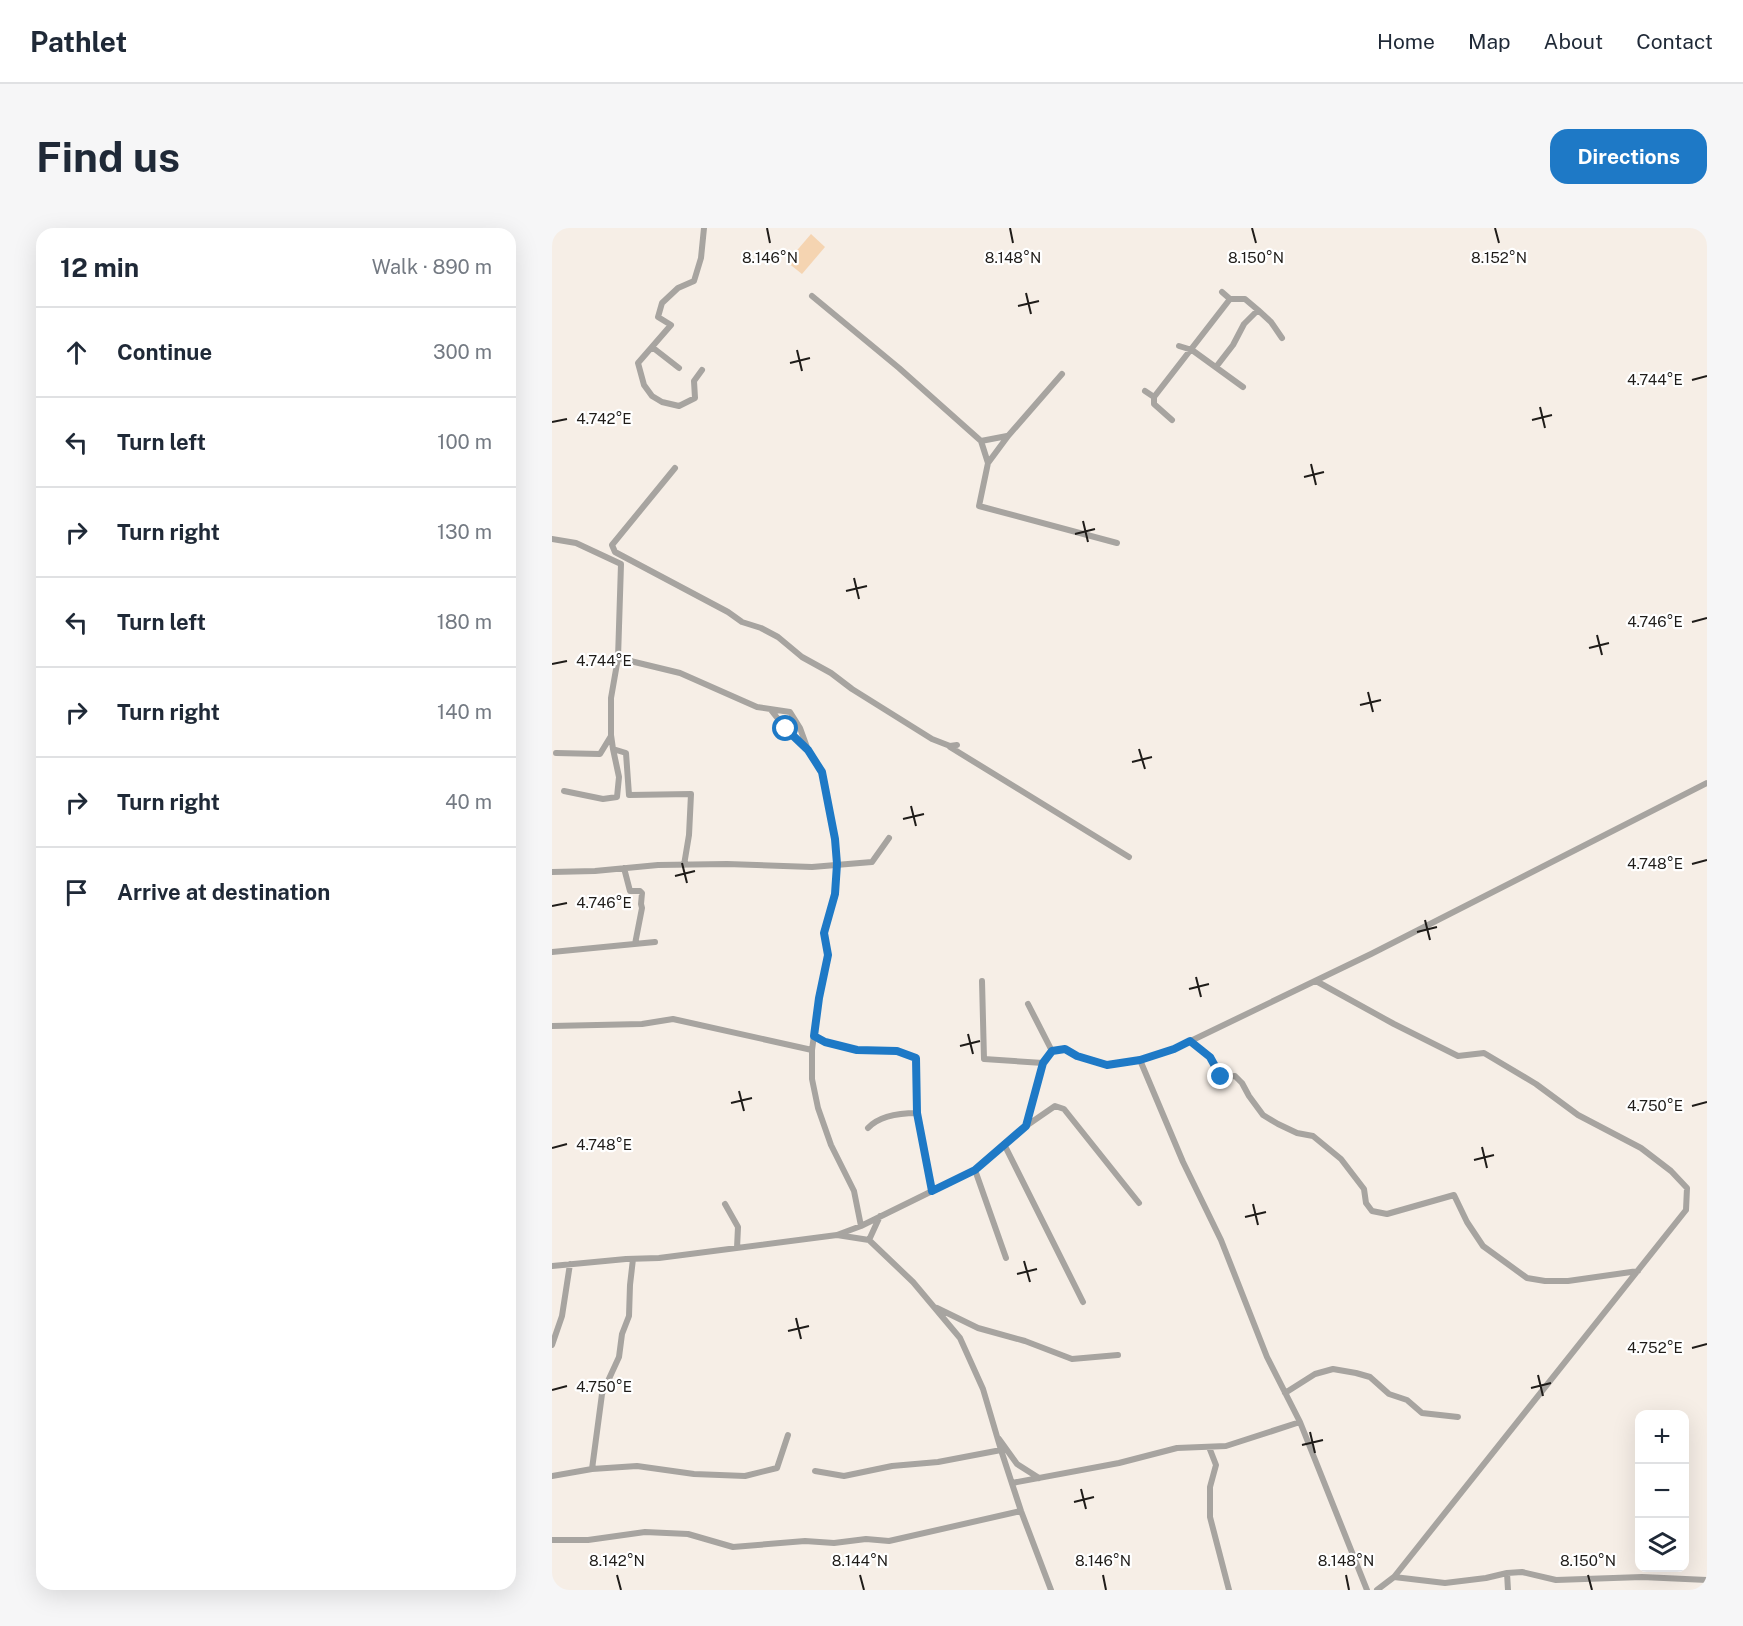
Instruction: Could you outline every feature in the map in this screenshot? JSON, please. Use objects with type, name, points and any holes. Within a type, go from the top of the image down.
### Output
[{"type":"street","points":[[702,370],[694,381],[695,398],[679,406],[662,402],[652,396],[639,374],[638,363],[671,324],[658,317],[662,303],[678,288],[694,281],[701,258],[704,228]]},
{"type":"street","points":[[1222,292],[1230,299],[1245,299],[1271,322],[1282,338]]},
{"type":"street","points":[[812,296],[899,368],[981,441],[988,463]]},
{"type":"street","points":[[1172,420],[1154,404],[1154,398],[1192,350],[1210,322],[1230,299]]},
{"type":"street","points":[[1216,367],[1233,345],[1244,324],[1258,310]]},
{"type":"street","points":[[1179,346],[1192,350],[1243,387]]},
{"type":"street","points":[[652,347],[678,368]]},
{"type":"street","points":[[1062,374],[1008,436],[988,463],[979,506],[1117,543]]},
{"type":"street","points":[[1145,391],[1154,398]]},
{"type":"street","points":[[981,441],[1008,436]]},
{"type":"street","points":[[675,468],[612,545],[615,552],[728,612],[742,622],[778,637],[802,657],[831,673],[852,689],[932,739],[950,746],[1129,857]]},
{"type":"street","points":[[552,539],[576,543],[621,564],[618,658],[611,698],[611,735],[619,777],[617,797],[603,799],[564,791]]},
{"type":"street","points":[[618,658],[680,673],[756,707],[790,712],[800,728],[808,750],[822,772],[835,839],[837,864],[835,894],[824,933],[828,955],[812,1050],[812,1079],[818,1108],[831,1145],[854,1191],[861,1226]]},
{"type":"street","points":[[771,710],[786,729],[808,750]]},
{"type":"street","points":[[556,753],[600,754],[611,735]]},
{"type":"street","points":[[950,746],[957,745]]},
{"type":"street","points":[[613,749],[626,753],[629,795],[691,794],[689,835],[684,865]]},
{"type":"street","points":[[1026,1126],[1043,1063],[1052,1051],[1065,1049],[1077,1056],[1107,1065],[1140,1060],[1174,1049],[1316,981],[1707,783]]},
{"type":"street","points":[[552,872],[727,864],[812,867],[872,862],[889,838]]},
{"type":"street","points":[[624,868],[630,891],[642,893],[642,908],[634,944]]},
{"type":"street","points":[[552,952],[655,942]]},
{"type":"street","points":[[982,981],[984,1059],[1043,1063]]},
{"type":"street","points":[[1316,981],[1458,1056],[1484,1053],[1536,1084],[1578,1115],[1641,1148],[1671,1171],[1687,1188],[1686,1210],[1394,1578],[1377,1590]]},
{"type":"street","points":[[1028,1004],[1052,1051]]},
{"type":"street","points":[[552,1026],[642,1024],[673,1019],[812,1050]]},
{"type":"street","points":[[814,1036],[825,1042],[857,1050],[897,1051],[916,1058],[917,1113],[932,1191]]},
{"type":"street","points":[[1190,1041],[1210,1057],[1221,1077],[1235,1076],[1242,1083],[1263,1115],[1298,1133],[1313,1136],[1341,1159],[1364,1190],[1366,1203],[1372,1211],[1387,1214],[1454,1195],[1467,1222],[1483,1246],[1527,1278],[1568,1281],[1638,1270]]},
{"type":"street","points":[[1140,1060],[1221,1240],[1267,1357],[1300,1422],[1367,1590]]},
{"type":"street","points":[[552,1266],[659,1258],[837,1235],[861,1226],[975,1170],[1026,1126],[1055,1106],[1064,1109],[1139,1203]]},
{"type":"street","points":[[868,1128],[873,1122],[899,1113],[917,1113]]},
{"type":"street","points":[[1004,1144],[1083,1302]]},
{"type":"street","points":[[975,1170],[1006,1258]]},
{"type":"street","points":[[725,1204],[738,1227],[737,1248]]},
{"type":"street","points":[[869,1240],[880,1216]]},
{"type":"street","points":[[837,1235],[869,1240],[913,1282],[960,1338],[983,1389],[1000,1450],[1051,1590]]},
{"type":"street","points":[[592,1469],[602,1394],[619,1357],[622,1334],[629,1316],[633,1259]]},
{"type":"street","points":[[552,1345],[562,1316],[570,1264]]},
{"type":"street","points":[[934,1306],[978,1328],[1025,1341],[1072,1359],[1118,1355]]},
{"type":"street","points":[[1285,1393],[1315,1374],[1333,1369],[1370,1377],[1389,1394],[1407,1400],[1422,1413],[1458,1418]]},
{"type":"street","points":[[1012,1483],[1119,1463],[1177,1448],[1226,1446],[1300,1422]]},
{"type":"street","points":[[552,1476],[592,1469],[637,1466],[694,1474],[745,1476],[777,1468],[788,1435]]},
{"type":"street","points":[[997,1436],[1017,1464],[1040,1478]]},
{"type":"street","points":[[1209,1447],[1216,1465],[1210,1487],[1210,1517],[1229,1590]]},
{"type":"street","points":[[815,1471],[844,1476],[892,1466],[938,1462],[1000,1450]]},
{"type":"street","points":[[552,1540],[588,1540],[645,1532],[688,1534],[733,1547],[805,1541],[834,1543],[866,1539],[889,1541],[1021,1511]]},
{"type":"street","points":[[1394,1578],[1445,1582],[1522,1572],[1556,1580],[1642,1577],[1707,1580]]},
{"type":"street","points":[[1507,1573],[1508,1590]]},
{"type":"shaded area","points":[[811,234],[825,247],[802,274],[787,262]]},
{"type":"route","points":[[786,729],[808,750],[822,772],[835,839],[837,864],[835,894],[824,933],[828,955],[814,1036],[825,1042],[857,1050],[897,1051],[916,1058],[917,1113],[932,1191],[975,1170],[1026,1126],[1043,1063],[1052,1051],[1065,1049],[1077,1056],[1107,1065],[1140,1060],[1190,1041],[1210,1057],[1221,1077]]}]
